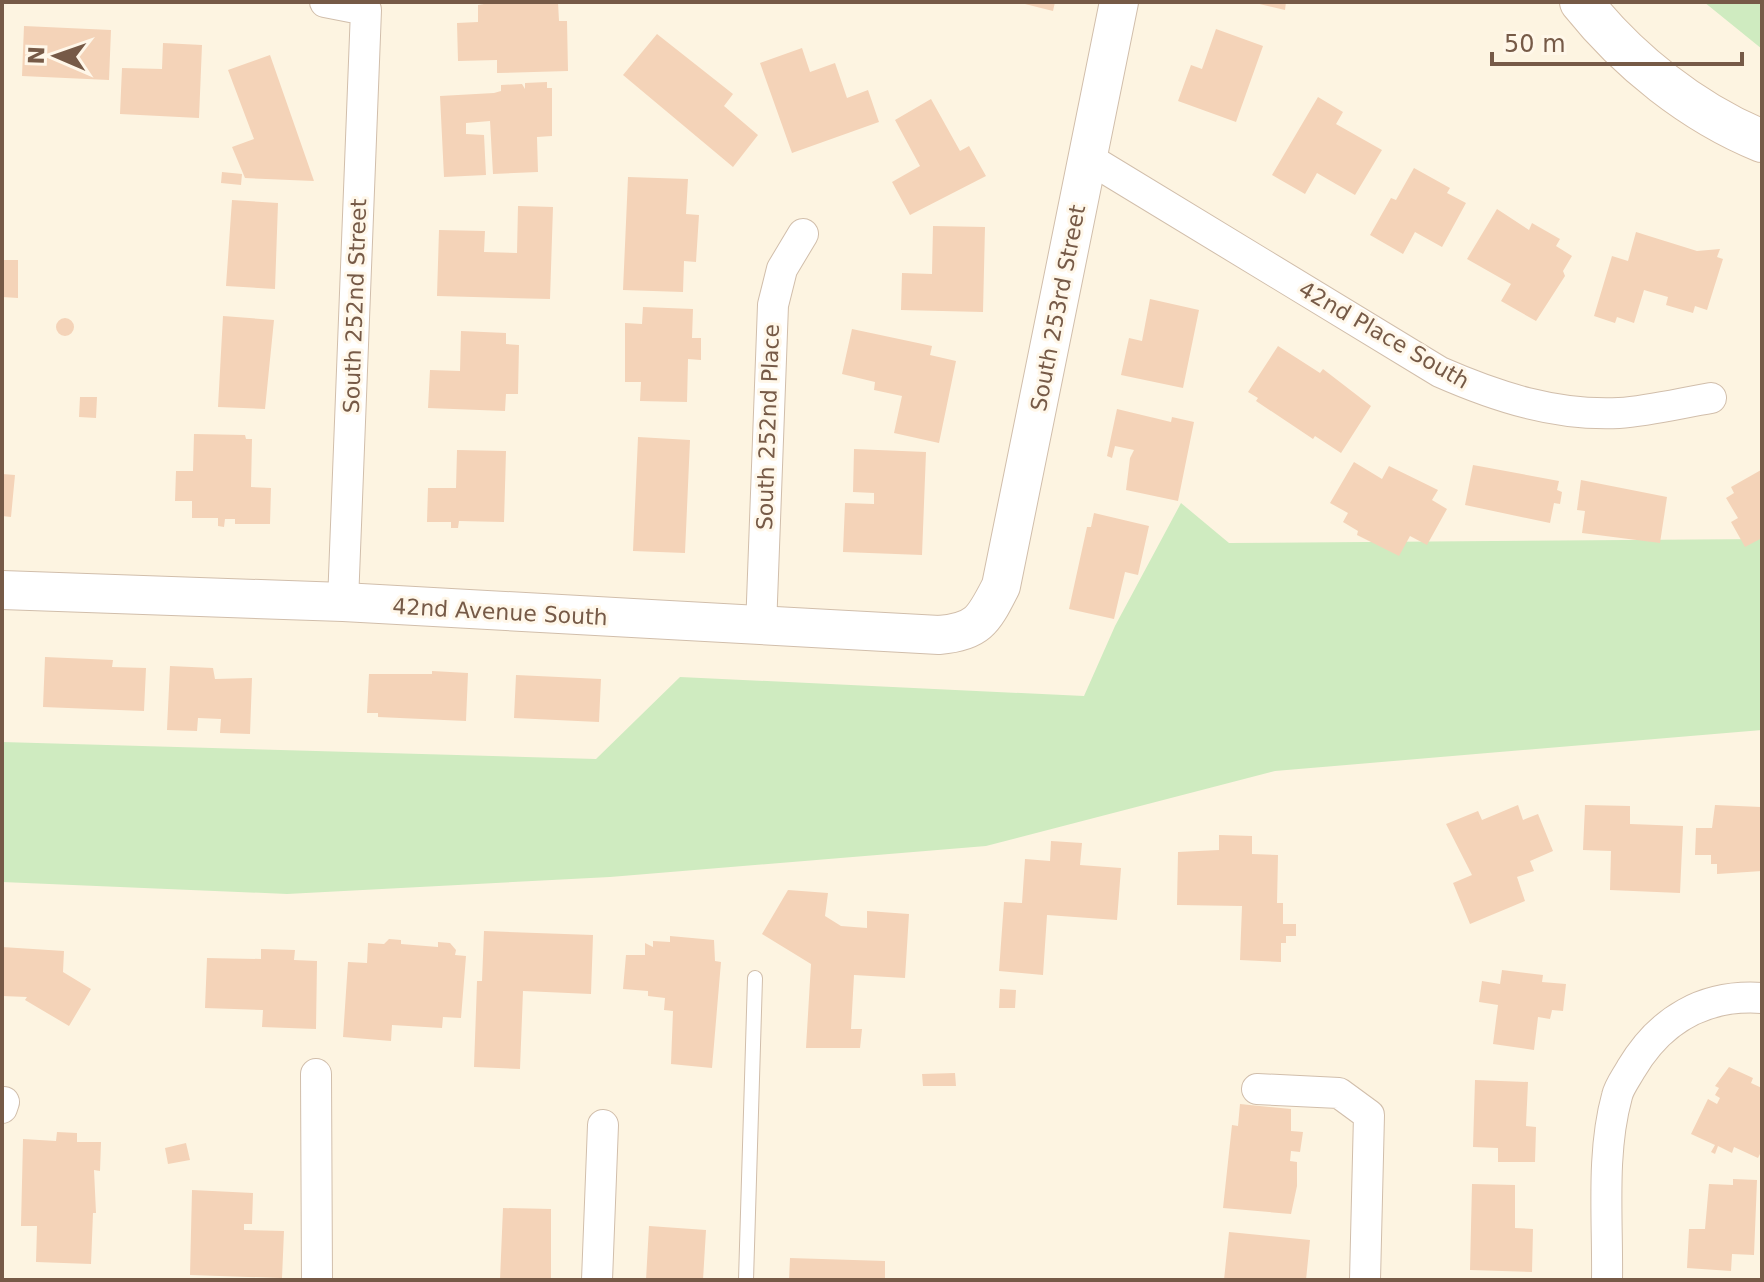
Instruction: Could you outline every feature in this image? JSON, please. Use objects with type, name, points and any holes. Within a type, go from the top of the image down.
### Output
[{"type":"main road","points":[[1581,2],[1649,72],[1727,127],[1762,141]]},
{"type":"street","name":"South 252nd Street","points":[[325,2],[366,10],[343,602]]},
{"type":"street","name":"South 253rd Street","points":[[988,610],[1001,586],[1119,2]]},
{"type":"street","name":"42nd Place South","points":[[1088,158],[1440,372],[1480,390],[1524,403],[1568,411],[1620,413],[1711,398]]},
{"type":"street","name":"South 252nd Place","points":[[761,628],[773,305],[782,269],[803,234]]},
{"type":"street","name":"42nd Avenue South","points":[[2,590],[343,602],[761,628],[958,634],[976,627],[988,610]]},
{"type":"street","points":[[1607,1280],[1609,1135],[1617,1093],[1660,1029],[1693,1007],[1740,996],[1762,998]]},
{"type":"street","points":[[316,1074],[317,1280]]},
{"type":"street","points":[[1257,1089],[1339,1093],[1369,1115],[1365,1280]]},
{"type":"street","points":[[597,1280],[603,1125]]},
{"type":"lane","points":[[746,1280],[755,978]]},
{"type":"green space","points":[[1704,2],[1762,2],[1762,49]]},
{"type":"green space","points":[[1181,503],[1229,543],[1762,539],[1762,730],[1275,771],[986,846],[610,877],[287,894],[2,882],[2,742],[596,759],[680,677],[1084,696],[1115,626]]},
{"type":"building","points":[[558,2],[559,21],[567,21],[568,71],[497,73],[497,60],[458,61],[457,23],[478,22],[478,5]]},
{"type":"building","points":[[1017,2],[1055,2],[1053,11]]},
{"type":"building","points":[[1251,2],[1286,2],[1285,10]]},
{"type":"building","points":[[24,26],[111,30],[109,80],[22,76]]},
{"type":"building","points":[[1216,29],[1263,46],[1236,122],[1178,101],[1191,65],[1202,69]]},
{"type":"building","points":[[657,34],[733,94],[724,106],[758,135],[733,167],[623,75]]},
{"type":"building","points":[[163,43],[202,45],[199,118],[120,114],[122,68],[162,69]]},
{"type":"building","points":[[802,48],[810,72],[835,63],[847,98],[868,90],[879,122],[792,153],[760,63]]},
{"type":"building","points":[[270,55],[314,181],[245,178],[232,147],[254,139],[228,70]]},
{"type":"building","points":[[547,82],[547,88],[552,88],[552,136],[537,137],[538,172],[493,174],[490,121],[466,123],[466,134],[484,135],[486,175],[444,177],[440,96],[494,93],[501,91],[501,85],[522,84],[525,89],[525,83]]},
{"type":"building","points":[[1318,97],[1343,112],[1336,124],[1382,150],[1355,195],[1317,173],[1305,194],[1272,175]]},
{"type":"building","points":[[931,99],[960,151],[969,146],[986,176],[910,215],[892,182],[920,166],[895,120]]},
{"type":"building","points":[[1414,168],[1450,188],[1447,193],[1466,203],[1442,247],[1415,232],[1403,254],[1370,235],[1391,198],[1396,200]]},
{"type":"building","points":[[222,172],[242,174],[241,185],[221,183]]},
{"type":"building","points":[[628,177],[688,179],[686,214],[699,215],[696,262],[684,261],[683,292],[623,290]]},
{"type":"building","points":[[232,200],[278,203],[275,289],[226,286]]},
{"type":"building","points":[[518,206],[553,207],[550,299],[437,296],[439,230],[485,231],[484,252],[517,253]]},
{"type":"building","points":[[1497,209],[1529,230],[1532,223],[1560,239],[1556,246],[1572,256],[1563,271],[1565,276],[1536,321],[1501,301],[1511,284],[1467,259]]},
{"type":"building","points":[[933,226],[985,227],[983,312],[901,310],[902,273],[932,274]]},
{"type":"building","points":[[1636,232],[1697,251],[1720,249],[1717,257],[1723,259],[1707,310],[1695,306],[1693,313],[1666,305],[1668,297],[1644,290],[1634,323],[1617,317],[1615,323],[1594,316],[1612,256],[1628,261]]},
{"type":"building","points":[[2,260],[18,260],[18,298],[2,297]]},
{"type":"building","points":[[1150,299],[1199,310],[1183,388],[1121,375],[1129,338],[1142,341]]},
{"type":"building","points":[[643,307],[693,309],[692,338],[701,338],[701,360],[688,359],[687,402],[640,401],[641,382],[625,382],[625,323],[642,324]]},
{"type":"building","points":[[223,316],[274,320],[265,409],[218,407]]},
{"type":"building","points":[[65,318],[74,327],[65,336],[56,327]]},
{"type":"building","points":[[852,329],[932,346],[930,355],[956,361],[939,443],[894,433],[902,396],[874,390],[875,382],[842,374]]},
{"type":"building","points":[[461,331],[506,333],[506,344],[519,345],[518,394],[506,394],[505,411],[428,408],[430,370],[460,371]]},
{"type":"building","points":[[1278,346],[1320,373],[1323,369],[1371,406],[1341,453],[1315,436],[1313,439],[1256,401],[1258,398],[1248,392]]},
{"type":"building","points":[[80,397],[97,397],[96,418],[79,417]]},
{"type":"building","points":[[1117,409],[1171,422],[1172,417],[1194,422],[1178,501],[1126,490],[1134,450],[1115,446],[1112,458],[1107,456]]},
{"type":"building","points":[[194,434],[245,435],[246,439],[252,439],[251,487],[271,488],[270,524],[235,524],[235,519],[225,519],[224,527],[218,526],[218,518],[192,518],[192,501],[175,501],[176,471],[193,471]]},
{"type":"building","points":[[638,437],[690,440],[685,553],[633,551]]},
{"type":"building","points":[[854,449],[926,452],[922,555],[843,552],[845,503],[874,504],[874,493],[853,492]]},
{"type":"building","points":[[457,450],[506,451],[504,522],[459,521],[458,528],[451,528],[451,522],[427,522],[428,488],[456,488]]},
{"type":"building","points":[[1354,462],[1382,479],[1389,466],[1438,490],[1432,500],[1447,509],[1427,545],[1410,536],[1399,556],[1357,535],[1358,531],[1343,522],[1348,513],[1330,503]]},
{"type":"building","points":[[1473,465],[1559,481],[1557,490],[1562,492],[1560,504],[1554,503],[1550,523],[1465,505]]},
{"type":"building","points":[[1761,470],[1762,538],[1745,547],[1731,522],[1738,518],[1726,498],[1734,493],[1731,487]]},
{"type":"building","points":[[2,474],[15,475],[11,517],[2,516]]},
{"type":"building","points":[[1581,480],[1667,497],[1660,543],[1582,533],[1585,511],[1577,510]]},
{"type":"building","points":[[1094,513],[1149,526],[1138,575],[1125,572],[1114,619],[1069,609],[1087,527],[1091,527]]},
{"type":"building","points":[[45,657],[113,660],[112,667],[146,668],[144,711],[43,707]]},
{"type":"building","points":[[170,666],[213,668],[215,679],[252,678],[250,734],[220,733],[221,719],[198,718],[197,731],[167,730]]},
{"type":"building","points":[[432,671],[468,673],[466,721],[378,717],[378,713],[367,713],[369,674],[432,674]]},
{"type":"building","points":[[516,675],[601,679],[599,722],[514,718]]},
{"type":"building","points":[[1518,805],[1523,820],[1538,814],[1553,851],[1530,861],[1534,871],[1517,877],[1525,901],[1470,924],[1453,883],[1472,875],[1446,824],[1478,811],[1482,820]]},
{"type":"building","points":[[1585,805],[1630,806],[1630,824],[1683,826],[1680,893],[1610,890],[1611,851],[1583,850]]},
{"type":"building","points":[[1715,805],[1761,807],[1762,871],[1717,874],[1717,864],[1711,864],[1711,855],[1695,855],[1696,828],[1712,828]]},
{"type":"building","points":[[1219,835],[1252,836],[1252,854],[1278,855],[1277,903],[1283,903],[1283,924],[1296,924],[1296,936],[1286,936],[1286,943],[1281,943],[1281,962],[1240,960],[1242,906],[1177,905],[1178,852],[1219,850]]},
{"type":"building","points":[[1051,841],[1082,843],[1080,865],[1121,868],[1117,920],[1047,915],[1043,975],[999,971],[1004,902],[1022,903],[1025,859],[1050,861]]},
{"type":"building","points":[[788,890],[828,893],[825,916],[841,926],[867,928],[867,911],[909,914],[905,978],[854,975],[851,1029],[862,1029],[860,1048],[806,1048],[811,964],[762,934]]},
{"type":"building","points":[[484,931],[593,935],[591,994],[523,991],[520,1069],[474,1067],[477,981],[482,981]]},
{"type":"building","points":[[670,936],[714,940],[715,961],[721,962],[712,1068],[671,1064],[673,1011],[664,1010],[665,998],[648,996],[648,991],[623,989],[626,955],[645,955],[645,943],[653,947],[653,941],[670,942]]},
{"type":"building","points":[[389,939],[401,940],[401,944],[438,947],[438,942],[450,943],[456,950],[455,955],[466,956],[461,1018],[443,1017],[442,1028],[392,1025],[391,1041],[343,1037],[348,962],[367,963],[368,943],[384,944]]},
{"type":"building","points":[[2,947],[64,951],[63,972],[91,989],[69,1026],[25,1000],[27,997],[2,996]]},
{"type":"building","points":[[261,949],[295,950],[294,960],[317,961],[316,1029],[262,1027],[263,1010],[205,1008],[207,958],[261,959]]},
{"type":"building","points":[[1502,970],[1543,975],[1542,982],[1566,984],[1563,1011],[1552,1010],[1550,1019],[1538,1017],[1534,1050],[1493,1044],[1498,1005],[1479,1002],[1482,981],[1500,984]]},
{"type":"building","points":[[1000,989],[1016,990],[1015,1008],[999,1008]]},
{"type":"building","points":[[1729,1067],[1753,1078],[1751,1083],[1762,1088],[1762,1150],[1758,1158],[1734,1147],[1732,1153],[1718,1146],[1715,1154],[1711,1152],[1715,1145],[1691,1134],[1708,1099],[1717,1104],[1720,1098],[1715,1095],[1719,1088],[1715,1086]]},
{"type":"building","points":[[955,1073],[956,1086],[923,1086],[922,1074]]},
{"type":"building","points":[[1475,1080],[1528,1082],[1526,1126],[1536,1127],[1535,1162],[1498,1162],[1498,1148],[1473,1147]]},
{"type":"building","points":[[1240,1104],[1291,1109],[1291,1131],[1303,1132],[1300,1152],[1291,1151],[1290,1161],[1297,1162],[1297,1186],[1291,1214],[1223,1208],[1232,1125],[1238,1126]]},
{"type":"building","points":[[57,1132],[77,1133],[77,1142],[101,1142],[100,1171],[94,1170],[96,1213],[93,1213],[91,1264],[36,1262],[37,1226],[21,1226],[23,1139],[56,1141]]},
{"type":"building","points":[[186,1143],[190,1160],[168,1164],[165,1148]]},
{"type":"building","points":[[1733,1179],[1757,1180],[1754,1255],[1732,1254],[1731,1271],[1687,1268],[1689,1229],[1705,1229],[1709,1184],[1733,1185]]},
{"type":"building","points":[[1472,1184],[1515,1185],[1515,1228],[1533,1229],[1532,1272],[1470,1270]]},
{"type":"building","points":[[192,1190],[253,1193],[252,1224],[244,1224],[244,1230],[284,1231],[282,1278],[190,1275]]},
{"type":"building","points":[[503,1208],[551,1209],[551,1280],[500,1280]]},
{"type":"building","points":[[649,1226],[706,1230],[703,1280],[646,1280]]},
{"type":"building","points":[[1229,1232],[1310,1240],[1306,1280],[1224,1280]]},
{"type":"building","points":[[790,1258],[885,1261],[885,1280],[789,1280]]}]
